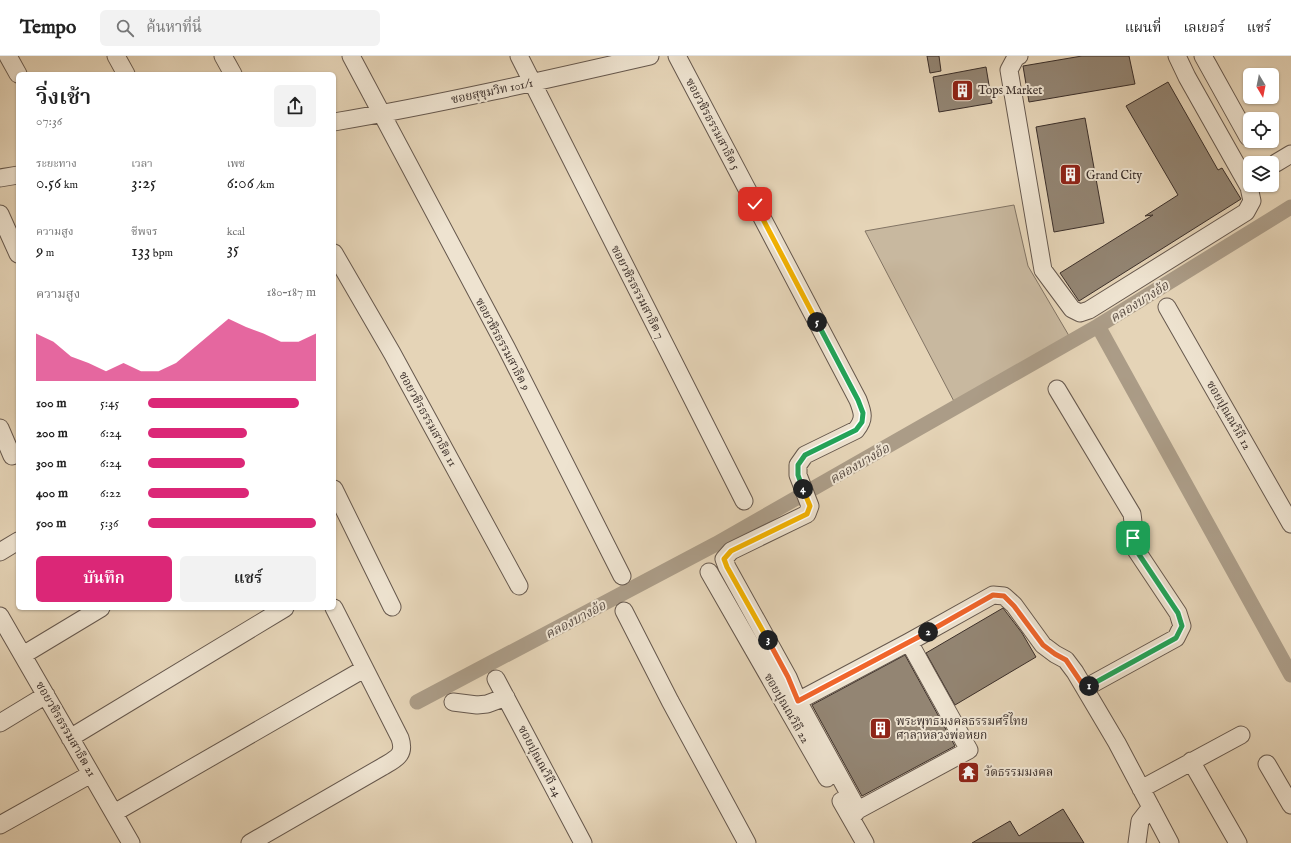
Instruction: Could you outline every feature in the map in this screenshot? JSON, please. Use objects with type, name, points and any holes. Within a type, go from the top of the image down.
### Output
[{"type":"street","points":[[8,56],[17,72]]},
{"type":"street","points":[[116,56],[125,72]]},
{"type":"street","points":[[223,56],[232,72]]},
{"type":"street","name":"ซอยวชิรธรรมสาธิต 9","points":[[351,56],[506,347],[622,576]]},
{"type":"street","name":"ซอยวชิรธรรมสาธิต 7","points":[[519,56],[744,501]]},
{"type":"street","name":"ซอยสุขุมวิท 101/1","points":[[336,122],[532,83],[650,56]]},
{"type":"street","name":"ซอยวชิรธรรมสาธิต 5","points":[[678,56],[858,400],[863,413],[862,422],[856,430],[805,455],[798,465],[798,475],[810,506],[807,514],[731,551],[724,559],[788,677],[798,701],[854,815]]},
{"type":"street","points":[[1017,56],[1009,70],[1043,270],[1072,309],[1080,313],[1089,310],[1246,212],[1252,201],[1249,187],[1187,77],[1177,56]]},
{"type":"street","points":[[1203,56],[1243,128]]},
{"type":"street","points":[[1279,161],[1291,154]]},
{"type":"street","points":[[0,178],[16,175]]},
{"type":"street","points":[[0,214],[16,250]]},
{"type":"street","name":"ซอยวชิรธรรมสาธิต 11","points":[[336,256],[396,360],[519,586]]},
{"type":"street","name":"ซอยปุณณวิถี 12","points":[[1167,308],[1291,524]]},
{"type":"street","points":[[1057,389],[1132,514],[1133,538],[1136,550],[1178,613],[1182,626],[1176,638],[1085,688]]},
{"type":"street","points":[[0,428],[12,456]]},
{"type":"street","points":[[336,493],[392,607]]},
{"type":"street","points":[[0,552],[16,542]]},
{"type":"street","name":"ซอยปุณณวิถี 22","points":[[709,572],[854,815],[865,843]]},
{"type":"street","points":[[798,701],[993,595],[1004,596],[1014,606],[1043,645],[1066,660],[1085,688],[1117,743],[1170,843]]},
{"type":"street","points":[[23,655],[98,610]]},
{"type":"street","points":[[70,738],[282,610]]},
{"type":"street","points":[[250,843],[382,767],[401,752],[403,746],[400,738],[335,610]]},
{"type":"street","points":[[624,611],[670,701],[747,843]]},
{"type":"street","name":"ซอยวชิรธรรมสาธิต 21","points":[[0,616],[131,843]]},
{"type":"street","points":[[854,815],[969,750],[909,642]]},
{"type":"street","points":[[114,813],[364,669]]},
{"type":"street","name":"ซอยปุณณวิถี 24","points":[[496,679],[583,843]]},
{"type":"street","points":[[0,723],[46,695]]},
{"type":"street","points":[[453,702],[478,705],[487,704],[506,697]]},
{"type":"street","points":[[1141,789],[1241,735]]},
{"type":"street","points":[[1191,761],[1238,843]]},
{"type":"street","points":[[1267,764],[1291,805]]},
{"type":"street","points":[[0,825],[91,774]]},
{"type":"street","points":[[1137,843],[1140,821],[1151,807]]},
{"type":"shaded area","points":[[1014,205],[1028,266],[1075,346],[958,409],[865,231]]},
{"type":"building","points":[[927,56],[939,56],[941,71],[930,73]]},
{"type":"building","points":[[1082,56],[1129,56],[1135,84],[1029,102],[1023,66]]},
{"type":"building","name":"Tops Market","points":[[986,67],[992,103],[939,112],[933,77]]},
{"type":"building","points":[[1168,82],[1218,170],[1222,168],[1241,199],[1079,301],[1060,273],[1153,215],[1145,216],[1178,195],[1126,106]]},
{"type":"building","name":"Grand City","points":[[1085,118],[1104,223],[1054,232],[1036,127]]},
{"type":"building","points":[[1003,608],[1022,633],[1036,657],[955,705],[926,653]]},
{"type":"building","name":"พระพุทธมงคลธรรมศรีไทย ศาลาหลวงพ่อหยก","points":[[905,655],[955,746],[862,796],[812,705]]},
{"type":"building","points":[[1063,809],[1084,843],[972,843],[1010,821],[1019,836]]},
{"type":"waterway","name":"คลองบางอ้อ","points":[[417,702],[716,544],[1098,326],[1291,207]]},
{"type":"waterway","points":[[1098,326],[1291,675]]},
{"type":"place","name":"Tops Market","points":[[963,90]]},
{"type":"place","name":"Grand City","points":[[1070,175]]},
{"type":"place","name":"พระพุทธมงคลธรรมศรีไทย ศาลาหลวงพ่อหยก","points":[[880,728]]},
{"type":"place","name":"วัดธรรมมงคล","points":[[969,772]]},
{"type":"route","points":[[755,204],[858,400],[863,413],[862,422],[856,430],[805,455],[798,465],[798,475],[810,506],[807,514],[731,551],[724,559],[788,677],[798,701],[993,595],[1004,596],[1014,606],[1043,645],[1066,660],[1085,688],[1176,638],[1182,626],[1178,613],[1136,550],[1133,538]]}]
